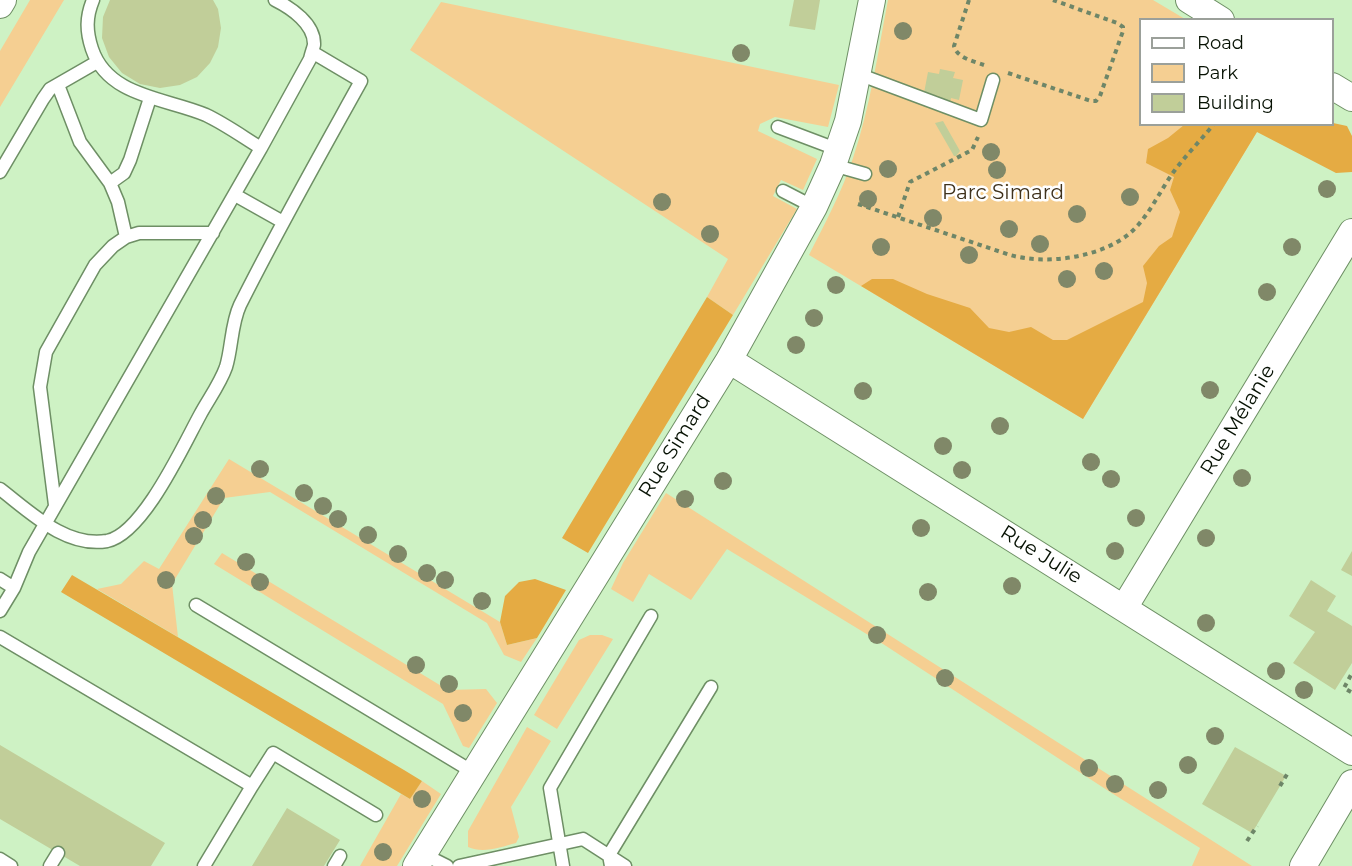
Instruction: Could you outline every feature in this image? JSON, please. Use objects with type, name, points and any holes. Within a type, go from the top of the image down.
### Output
[{"type":"street","points":[[0,5],[3,0]]},
{"type":"street","name":"Rue Simard","points":[[420,860],[729,360],[814,207],[836,157],[848,122],[872,0]]},
{"type":"street","points":[[1189,0],[1218,18]]},
{"type":"street","points":[[1334,87],[1352,98]]},
{"type":"street","name":"Rue Mélanie","points":[[1124,608],[1352,232]]},
{"type":"street","name":"Rue Julie","points":[[729,360],[1352,752]]},
{"type":"street","points":[[1303,866],[1352,783]]},
{"type":"lane","points":[[93,0],[87,15],[88,36],[97,62],[111,77],[131,91],[208,116],[261,148]]},
{"type":"lane","points":[[0,611],[14,588],[29,552],[213,233],[310,59],[314,44],[309,27],[279,1]]},
{"type":"lane","points":[[0,489],[45,524],[75,539],[89,542],[109,541],[124,533],[155,495],[225,368],[238,309],[361,81],[312,52]]},
{"type":"lane","points":[[0,172],[50,89],[97,62]]},
{"type":"lane","points":[[858,74],[981,120],[994,72]]},
{"type":"lane","points":[[58,85],[80,142],[110,183],[118,202],[126,237]]},
{"type":"lane","points":[[110,183],[124,173],[150,98]]},
{"type":"lane","points":[[778,128],[865,174]]},
{"type":"lane","points":[[783,191],[814,207]]},
{"type":"lane","points":[[234,195],[283,222]]},
{"type":"lane","points":[[56,505],[40,387],[46,352],[95,265],[112,246],[126,237],[139,233],[213,233]]},
{"type":"lane","points":[[0,579],[14,588]]},
{"type":"lane","points":[[196,604],[473,772]]},
{"type":"lane","points":[[563,866],[550,788],[651,616]]},
{"type":"lane","points":[[0,637],[252,786]]},
{"type":"lane","points":[[610,861],[711,687]]},
{"type":"lane","points":[[204,866],[273,753],[376,814]]},
{"type":"lane","points":[[459,866],[583,839],[610,861],[625,866]]},
{"type":"lane","points":[[50,866],[58,853]]},
{"type":"lane","points":[[0,859],[11,866]]},
{"type":"lane","points":[[420,860],[447,866]]},
{"type":"path","points":[[969,0],[954,46],[955,52],[960,56],[994,72],[1096,101],[1100,96],[1123,27],[1053,0]]},
{"type":"path","points":[[898,218],[910,182],[972,150],[983,126],[981,120]]},
{"type":"path","points":[[858,204],[1025,259],[1056,260],[1093,252],[1129,234],[1175,171],[1212,126]]},
{"type":"path","points":[[949,235],[951,228]]},
{"type":"path","points":[[1351,692],[1344,688],[1346,677],[1352,673]]},
{"type":"path","points":[[1280,786],[1289,771]]},
{"type":"path","points":[[1247,841],[1257,826]]},
{"type":"green space","points":[[30,0],[64,0],[0,107],[0,51]]},
{"type":"green space","name":"Parc Simard","points":[[888,0],[1153,0],[1183,18],[1139,18],[1139,126],[1260,126],[1083,419],[809,255],[844,183],[859,139]]},
{"type":"green space","points":[[441,2],[839,85],[828,127],[775,117],[760,124],[758,131],[817,159],[803,190],[781,180],[773,196],[797,209],[733,315],[707,297],[728,259],[410,50]]},
{"type":"green space","points":[[229,459],[500,622],[507,645],[537,638],[521,662],[504,655],[487,623],[270,492],[224,498],[172,584],[178,637],[97,589],[121,584],[144,561],[159,569]]},
{"type":"green space","points":[[666,493],[1252,866],[1192,866],[1200,848],[883,644],[727,549],[691,600],[649,574],[633,602],[611,589],[623,563]]},
{"type":"green space","points":[[222,553],[448,690],[486,689],[497,703],[469,748],[463,746],[443,704],[214,564]]},
{"type":"green space","points":[[590,635],[602,635],[613,639],[557,729],[534,715],[579,640]]},
{"type":"green space","points":[[527,727],[551,741],[511,807],[519,837],[516,843],[492,849],[480,850],[468,847],[468,831]]},
{"type":"green space","points":[[422,781],[441,794],[397,866],[360,866],[401,794],[410,799]]},
{"type":"shaded area","points":[[1334,123],[1347,126],[1352,136],[1352,172],[1336,173],[1257,132],[1083,419],[861,286],[872,279],[893,279],[927,294],[970,308],[989,328],[1009,332],[1031,327],[1053,340],[1067,340],[1143,302],[1147,283],[1143,266],[1159,246],[1172,237],[1180,212],[1170,190],[1174,177],[1146,163],[1148,149],[1168,138],[1183,126],[1334,126]]},
{"type":"shaded area","points":[[707,297],[733,315],[588,553],[562,538]]},
{"type":"shaded area","points":[[72,575],[422,781],[410,799],[61,592]]},
{"type":"shaded area","points":[[535,579],[566,590],[537,638],[507,645],[500,622],[505,596],[519,582]]},
{"type":"building","points":[[110,0],[213,0],[218,9],[221,28],[218,47],[210,63],[197,77],[180,85],[160,88],[140,84],[122,73],[109,57],[102,38],[103,17]]},
{"type":"building","points":[[794,0],[820,0],[815,30],[789,26]]},
{"type":"building","points":[[940,69],[955,72],[953,78],[963,80],[959,100],[951,98],[950,103],[938,100],[939,96],[924,93],[928,72],[939,74]]},
{"type":"building","points":[[943,121],[960,151],[956,156],[935,123]]},
{"type":"building","points":[[1352,551],[1352,576],[1341,570]]},
{"type":"building","points":[[1311,580],[1336,596],[1327,611],[1352,626],[1352,663],[1335,690],[1293,663],[1315,632],[1289,616]]},
{"type":"building","points":[[0,745],[165,843],[151,866],[80,866],[0,819]]},
{"type":"building","points":[[1235,747],[1286,776],[1252,833],[1202,804]]},
{"type":"building","points":[[287,808],[340,840],[324,866],[252,866]]}]
